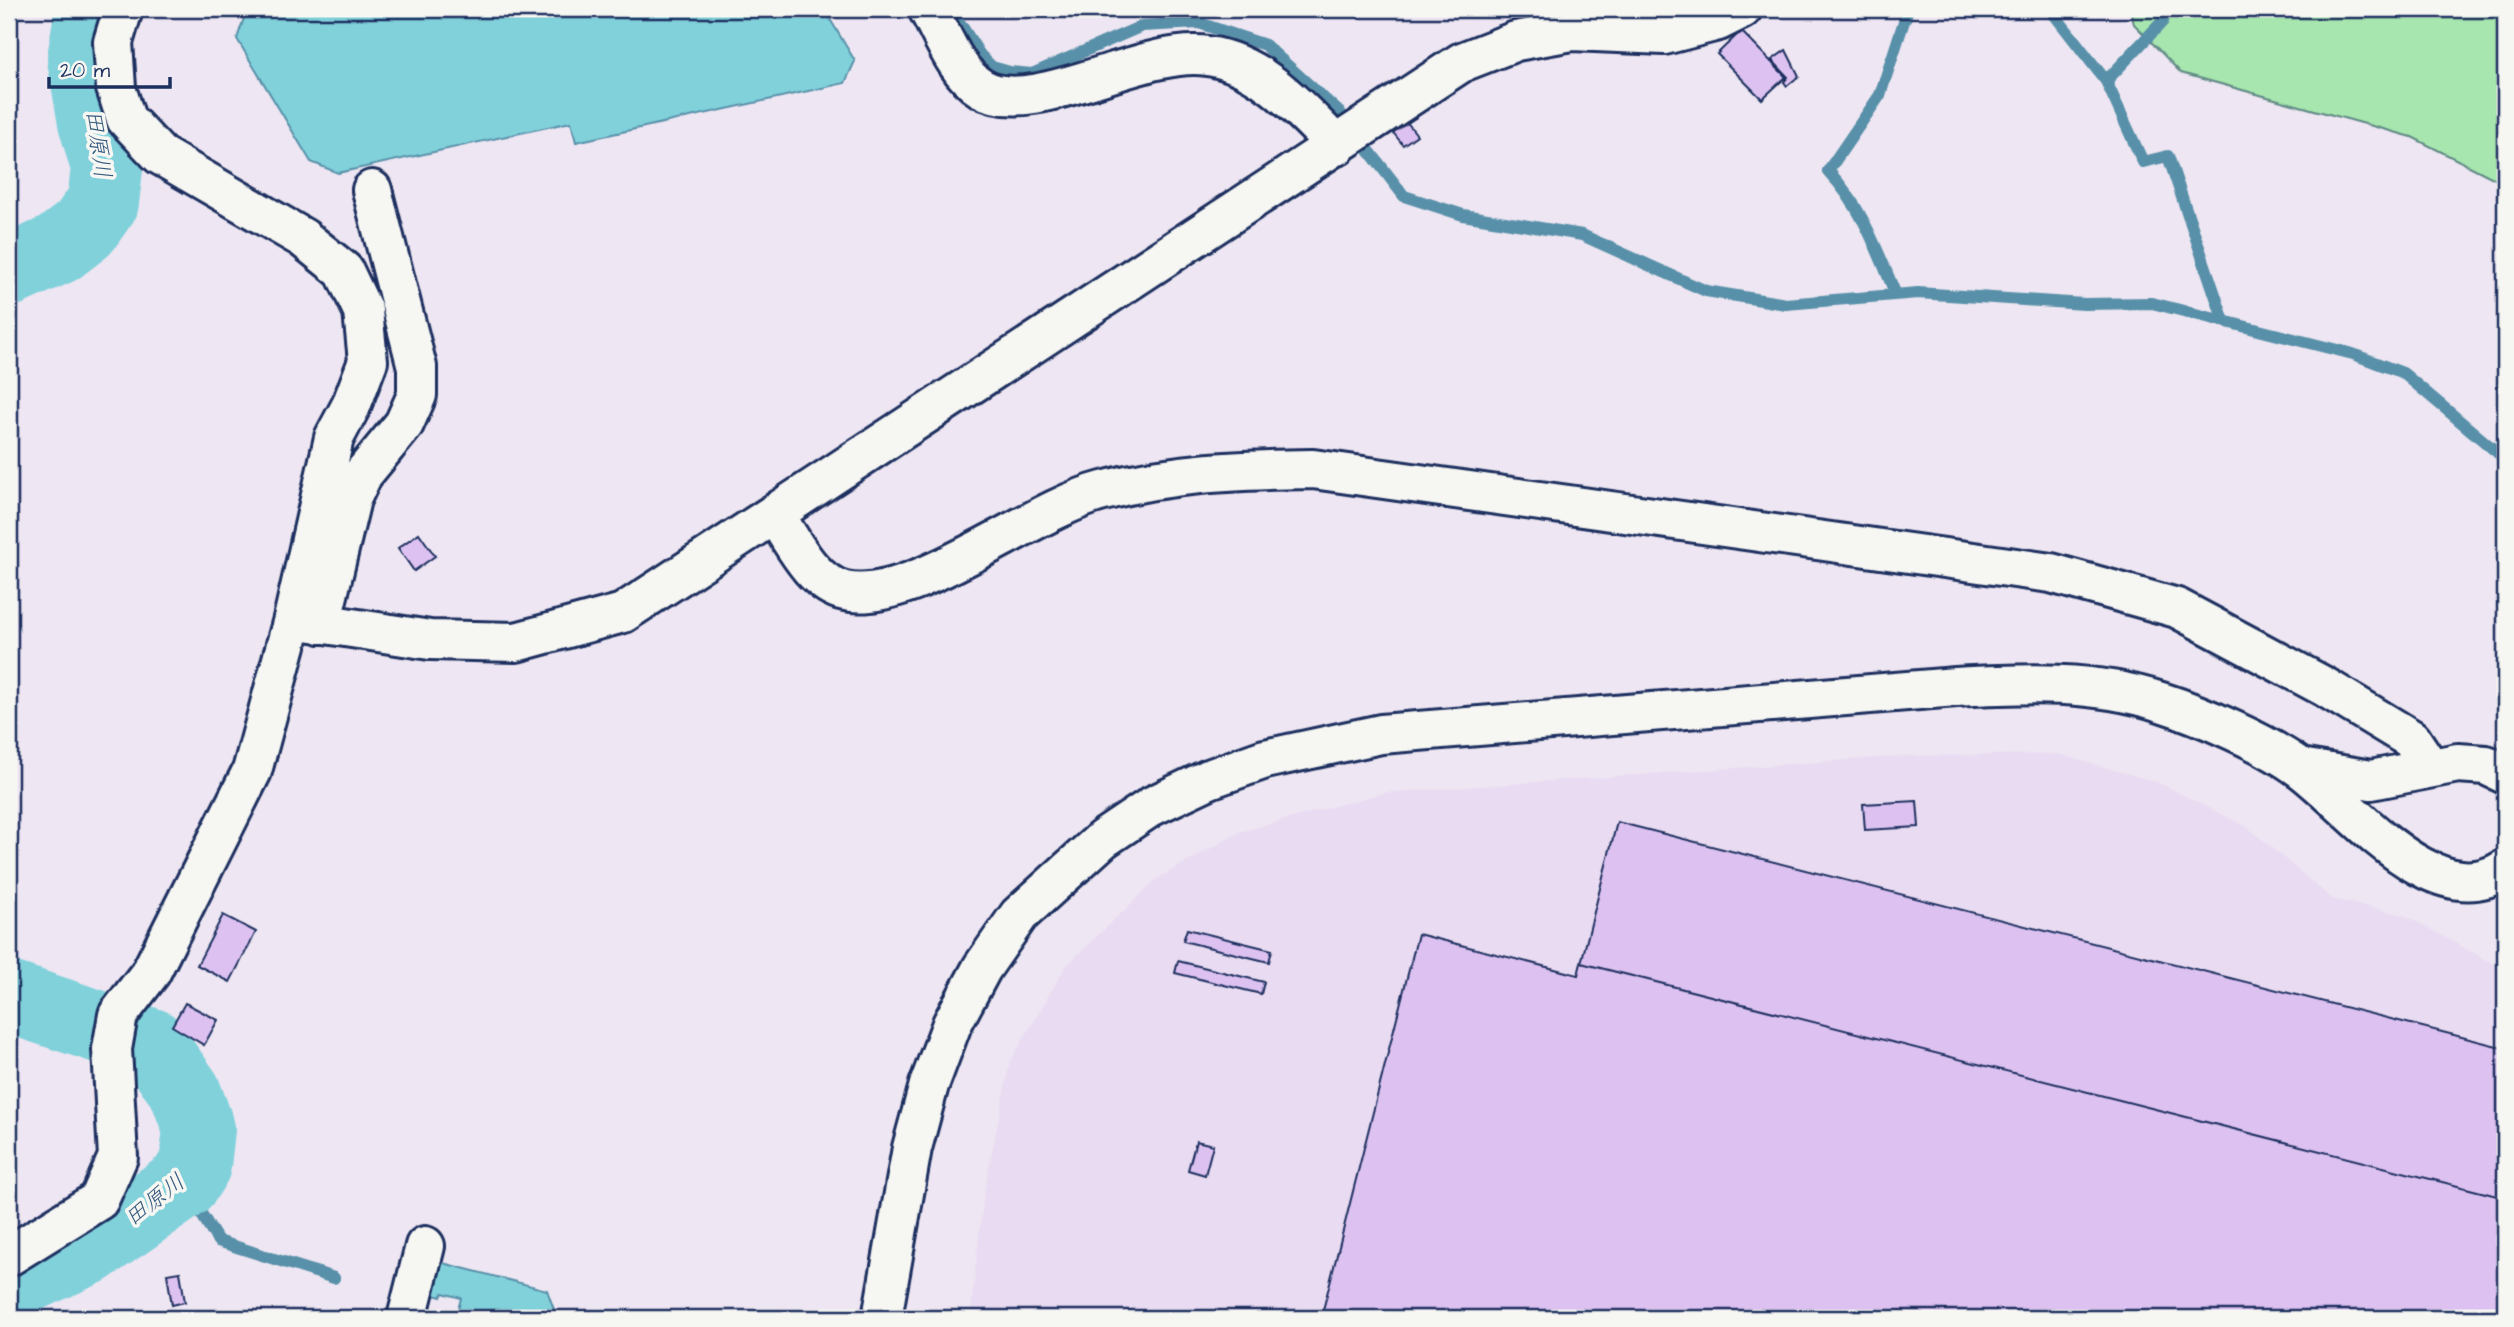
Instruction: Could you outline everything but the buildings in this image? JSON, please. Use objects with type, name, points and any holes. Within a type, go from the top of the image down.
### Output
[{"type":"street","points":[[123,9],[113,42],[116,88],[126,119],[160,155],[303,238],[344,271],[363,311],[368,361],[351,406],[334,438],[307,621]]},
{"type":"street","points":[[928,9],[967,77],[995,95],[1027,95],[1182,54],[1209,56],[1240,66],[1352,136]]},
{"type":"street","points":[[307,621],[430,640],[516,642],[623,613],[1462,62],[1516,41],[1572,31],[1664,35],[1718,21],[1742,9]]},
{"type":"street","points":[[9,1256],[99,1200],[118,1157],[115,1032],[150,972],[247,782],[351,499],[363,474],[404,424],[417,395],[417,367],[372,190]]},
{"type":"street","points":[[775,515],[813,572],[843,591],[875,593],[913,583],[1045,512],[1101,491],[1161,478],[1231,470],[1313,469],[2051,573],[2177,608],[2325,687],[2412,739],[2429,766]]},
{"type":"street","points":[[882,1318],[912,1148],[929,1084],[951,1024],[982,968],[1019,915],[1103,839],[1152,806],[1209,779],[1265,760],[1381,734],[2047,682],[2110,690],[2161,702],[2226,729],[2300,768],[2367,829],[2434,872],[2474,881],[2505,869]]},
{"type":"street","points":[[2300,768],[2371,780],[2429,766],[2458,763],[2486,765],[2505,774]]},
{"type":"street","points":[[407,1318],[425,1246]]},
{"type":"shaded area","points":[[2057,754],[2157,782],[2247,827],[2332,899],[2404,915],[2505,970],[2505,1318],[970,1318],[984,1193],[1010,1062],[1066,966],[1157,879],[1240,832],[1383,793],[1904,756]]},
{"type":"green space","points":[[2130,9],[2505,9],[2505,184],[2412,137],[2181,73],[2134,24]]},
{"type":"water","points":[[247,9],[824,9],[855,61],[845,83],[576,142],[571,122],[338,173],[311,162],[237,39]]},
{"type":"water","points":[[435,1261],[547,1290],[557,1318],[456,1318],[461,1298],[443,1293],[441,1297],[427,1293]]},
{"type":"waterway","name":"田原川","points":[[9,271],[58,249],[84,229],[103,202],[107,168],[94,122],[83,59],[91,9]]},
{"type":"waterway","points":[[951,9],[980,55],[992,67],[1010,72],[1032,74],[1142,26],[1199,23],[1265,45],[1341,114],[1404,196],[1463,215],[1582,235],[1706,291],[1786,304],[1918,293],[2084,304],[2152,303],[2353,354],[2403,373],[2505,459]]},
{"type":"waterway","points":[[1896,295],[1859,214],[1828,171],[1880,95],[1908,9]]},
{"type":"waterway","points":[[2050,9],[2106,81],[2143,162],[2168,156],[2224,321]]},
{"type":"waterway","points":[[2106,81],[2163,21],[2165,9]]},
{"type":"waterway","name":"田原川","points":[[9,997],[151,1044],[185,1091],[199,1129],[195,1165],[183,1184],[87,1250],[9,1285]]},
{"type":"waterway","points":[[183,1184],[218,1241],[334,1278]]}]
